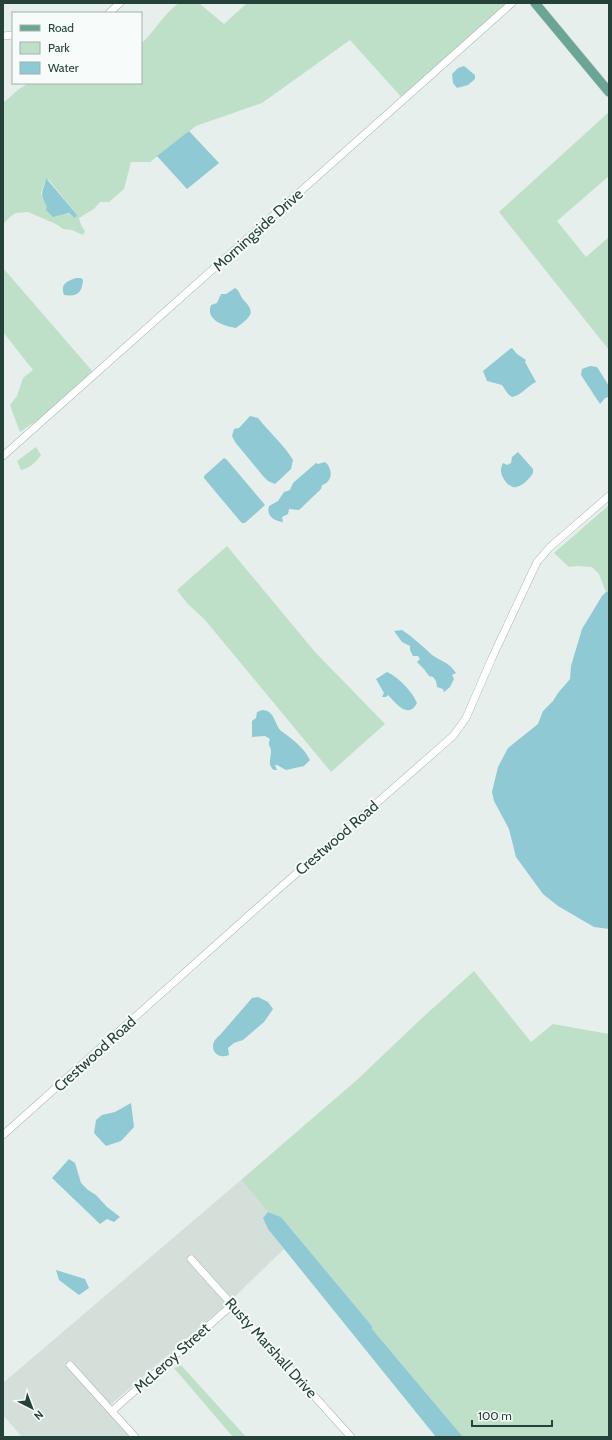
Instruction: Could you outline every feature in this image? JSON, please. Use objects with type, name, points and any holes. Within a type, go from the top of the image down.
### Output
[{"type":"main road","points":[[535,3],[609,92]]},
{"type":"street","points":[[110,12],[120,3]]},
{"type":"street","name":"Morningside Drive","points":[[3,456],[512,3]]},
{"type":"street","name":"Crestwood Road","points":[[3,1135],[453,736],[466,718],[495,651],[537,562],[550,547],[609,496]]},
{"type":"street","name":"Rusty Marshall Drive","points":[[191,1259],[351,1437]]},
{"type":"street","name":"McLeroy Street","points":[[112,1411],[232,1305]]},
{"type":"street","points":[[70,1365],[135,1437]]},
{"type":"shaded area","points":[[241,1180],[268,1212],[264,1218],[268,1229],[284,1249],[229,1302],[108,1407],[137,1437],[22,1437],[3,1415],[3,1383]]},
{"type":"green space","points":[[179,3],[199,3],[224,24],[247,3],[510,3],[403,99],[350,40],[262,103],[196,126],[150,162],[131,162],[124,189],[109,202],[100,202],[94,209],[79,218],[85,231],[83,235],[72,230],[63,229],[56,224],[28,212],[16,213],[3,224],[3,103],[27,84],[142,84],[142,43],[164,17]],"holes":[[[46,179],[49,180],[77,215],[63,214],[56,217],[43,200],[41,193]]]},
{"type":"green space","points":[[609,112],[609,176],[557,221],[586,257],[609,237],[609,350],[499,212]]},
{"type":"green space","points":[[3,268],[93,372],[35,424],[33,423],[20,432],[10,405],[17,396],[23,378],[33,370],[3,332]]},
{"type":"green space","points":[[36,447],[41,455],[27,468],[21,470],[17,461]]},
{"type":"green space","points":[[609,505],[609,592],[606,592],[599,574],[592,567],[569,567],[554,553]]},
{"type":"green space","points":[[227,546],[315,652],[385,724],[331,772],[205,620],[187,603],[177,590]]},
{"type":"green space","points":[[474,971],[531,1042],[553,1024],[609,1034],[609,1437],[463,1437],[372,1329],[372,1326],[281,1217],[268,1212],[241,1180],[358,1079]]},
{"type":"green space","points":[[181,1365],[246,1437],[233,1437],[174,1368]]},
{"type":"water","points":[[464,66],[475,75],[475,79],[468,85],[457,88],[453,83],[452,74],[458,68]]},
{"type":"water","points":[[189,131],[219,163],[187,189],[157,156]]},
{"type":"water","points":[[46,178],[77,215],[75,218],[69,213],[53,217],[46,210],[47,206],[44,202],[42,192]]},
{"type":"water","points":[[76,278],[81,278],[83,280],[80,291],[73,295],[64,295],[63,288],[65,284]]},
{"type":"water","points":[[235,288],[249,306],[251,312],[249,317],[236,328],[221,324],[213,318],[210,310],[211,305],[217,303],[221,294],[226,294]]},
{"type":"water","points":[[512,348],[517,354],[526,360],[525,362],[536,382],[516,396],[512,397],[502,385],[487,381],[483,371]]},
{"type":"water","points":[[590,366],[597,367],[609,386],[609,397],[605,398],[600,404],[581,375],[582,369]]},
{"type":"water","points":[[250,416],[258,418],[293,460],[291,469],[275,484],[268,481],[263,476],[235,442],[232,436],[234,429],[239,428]]},
{"type":"water","points":[[518,452],[533,469],[533,473],[524,483],[513,487],[503,478],[501,469],[503,463],[507,465],[511,463],[512,457]]},
{"type":"water","points":[[224,458],[265,505],[245,523],[240,521],[204,478],[204,476]]},
{"type":"water","points":[[325,462],[328,465],[331,475],[328,481],[322,485],[321,489],[299,510],[289,509],[288,514],[282,517],[283,522],[270,515],[268,510],[269,506],[278,501],[284,492],[290,490],[293,483],[316,463],[318,464]]},
{"type":"water","points":[[606,592],[609,592],[609,929],[594,927],[558,906],[543,894],[516,857],[509,829],[494,801],[492,792],[498,767],[508,748],[538,724],[543,711],[570,679],[571,666],[582,629]]},
{"type":"water","points":[[402,630],[435,657],[450,666],[456,673],[452,675],[454,679],[450,687],[444,692],[443,689],[437,687],[436,681],[433,677],[429,676],[417,662],[420,659],[418,656],[413,656],[410,646],[402,642],[394,631]]},
{"type":"water","points":[[387,672],[400,681],[412,694],[417,703],[410,710],[406,710],[398,706],[388,695],[386,697],[382,697],[384,693],[376,679]]},
{"type":"water","points":[[262,710],[269,712],[280,730],[298,744],[306,753],[310,760],[304,766],[286,770],[277,765],[275,765],[277,770],[272,768],[270,764],[270,739],[265,736],[252,737],[252,721],[256,718],[257,712]]},
{"type":"water","points":[[258,997],[268,1002],[273,1009],[264,1022],[243,1040],[234,1043],[228,1048],[229,1055],[220,1056],[216,1054],[213,1047],[216,1039],[252,998]]},
{"type":"water","points":[[131,1103],[134,1127],[121,1141],[106,1146],[94,1133],[96,1120],[102,1115],[115,1112]]},
{"type":"water","points":[[69,1159],[75,1163],[81,1183],[120,1217],[114,1222],[107,1219],[100,1224],[52,1178]]},
{"type":"water","points":[[268,1212],[281,1217],[372,1326],[372,1329],[463,1437],[436,1437],[268,1229],[263,1218]]},
{"type":"water","points":[[56,1270],[85,1279],[89,1288],[79,1295],[59,1280]]}]
